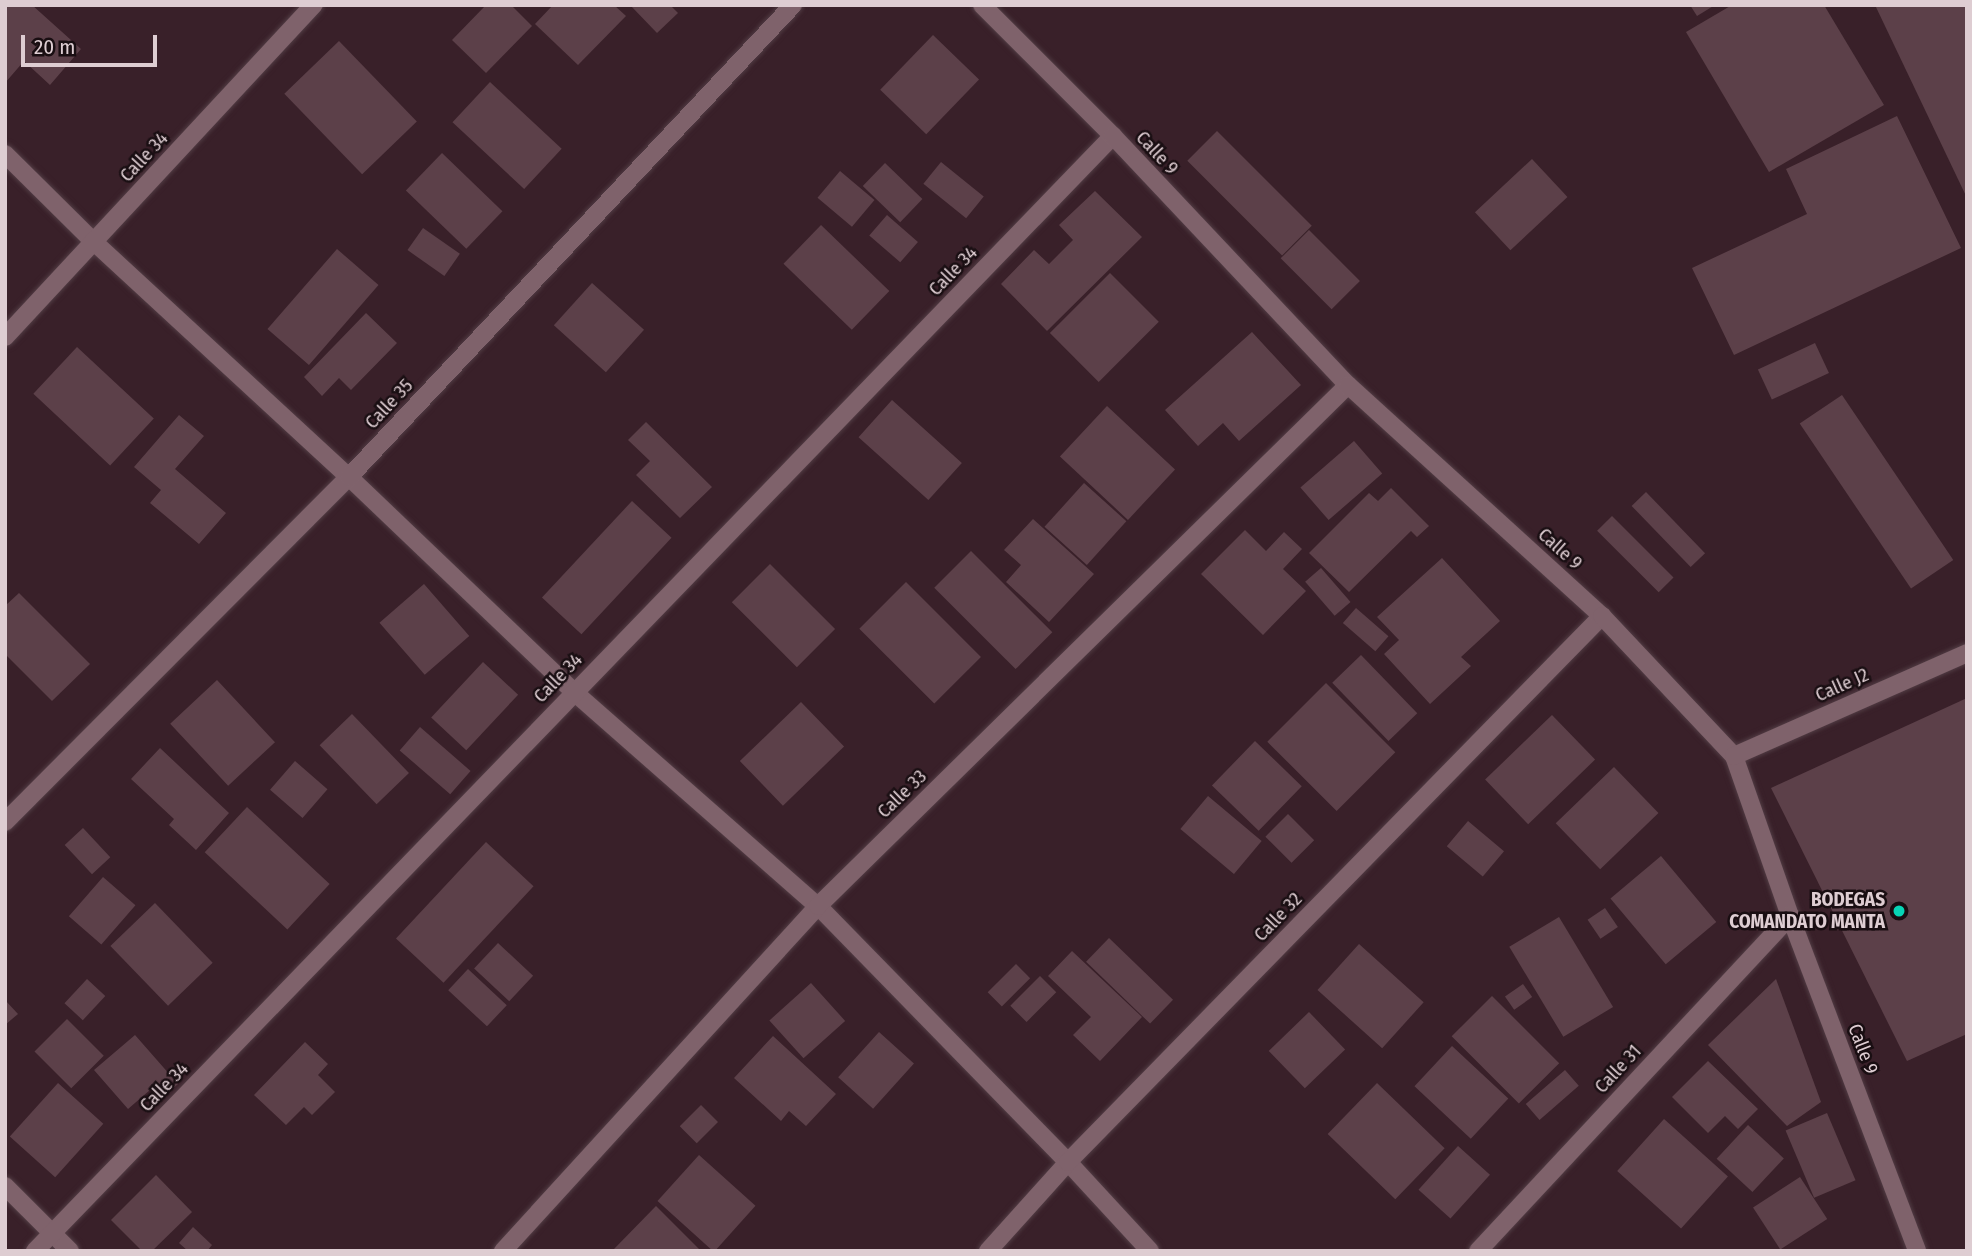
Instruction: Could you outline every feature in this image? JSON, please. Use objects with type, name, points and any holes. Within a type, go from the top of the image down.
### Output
[{"type":"street","name":"Calle 34","points":[[5,337],[314,5]]},
{"type":"street","name":"Calle 35","points":[[5,822],[349,477],[793,5]]},
{"type":"street","name":"Calle 9","points":[[982,5],[1113,136],[1348,385],[1602,616],[1734,756],[1790,916],[1917,1251]]},
{"type":"street","name":"Calle 34","points":[[35,1251],[1113,136]]},
{"type":"street","points":[[5,153],[93,241],[349,477],[574,692],[818,906],[1068,1162],[1150,1251]]},
{"type":"street","name":"Calle 33","points":[[503,1251],[818,906],[1348,385]]},
{"type":"street","name":"Calle 32","points":[[988,1251],[1068,1162],[1602,616]]},
{"type":"street","name":"Calle J2","points":[[1734,756],[1967,653]]},
{"type":"street","name":"Calle 31","points":[[1478,1251],[1790,916]]},
{"type":"street","points":[[5,1186],[70,1251]]},
{"type":"building","points":[[5,5],[32,5],[81,49],[50,85],[24,61],[5,83]]},
{"type":"building","points":[[486,5],[511,5],[532,26],[486,73],[452,40]]},
{"type":"building","points":[[553,5],[614,5],[626,16],[578,65],[535,24]]},
{"type":"building","points":[[630,5],[670,5],[678,13],[657,33]]},
{"type":"building","points":[[1690,5],[1715,5],[1697,16]]},
{"type":"building","points":[[1732,5],[1824,5],[1884,105],[1769,172],[1686,32]]},
{"type":"building","points":[[1875,5],[1967,5],[1967,198]]},
{"type":"building","points":[[933,35],[979,79],[926,134],[880,90]]},
{"type":"building","points":[[339,41],[417,122],[362,174],[284,94]]},
{"type":"building","points":[[490,82],[562,149],[524,189],[452,122]]},
{"type":"building","points":[[1897,116],[1961,248],[1734,355],[1692,268],[1807,214],[1786,169]]},
{"type":"building","points":[[1217,131],[1312,226],[1282,255],[1187,161]]},
{"type":"building","points":[[442,153],[502,211],[466,249],[406,190]]},
{"type":"building","points":[[1532,159],[1567,197],[1510,250],[1475,212]]},
{"type":"building","points":[[941,162],[984,197],[966,218],[923,184]]},
{"type":"building","points":[[885,163],[922,199],[900,222],[863,186]]},
{"type":"building","points":[[840,171],[874,200],[852,227],[818,198]]},
{"type":"building","points":[[1095,191],[1142,237],[1047,331],[1001,284],[1034,250],[1049,264],[1073,240],[1059,225]]},
{"type":"building","points":[[887,215],[918,242],[900,262],[869,235]]},
{"type":"building","points":[[821,225],[889,291],[852,330],[783,264]]},
{"type":"building","points":[[423,228],[460,254],[444,276],[408,250]]},
{"type":"building","points":[[1309,230],[1360,281],[1332,309],[1281,258]]},
{"type":"building","points":[[337,249],[379,285],[309,365],[267,329]]},
{"type":"building","points":[[1110,273],[1159,322],[1099,382],[1050,333]]},
{"type":"building","points":[[592,283],[644,330],[606,372],[554,325]]},
{"type":"building","points":[[366,313],[397,343],[351,390],[339,378],[322,396],[304,377]]},
{"type":"building","points":[[1252,332],[1301,385],[1239,441],[1223,423],[1198,446],[1165,410]]},
{"type":"building","points":[[1815,343],[1829,373],[1772,400],[1758,370]]},
{"type":"building","points":[[77,347],[154,419],[110,465],[33,394]]},
{"type":"building","points":[[1842,395],[1953,560],[1911,588],[1800,424]]},
{"type":"building","points":[[892,400],[962,463],[928,500],[859,437]]},
{"type":"building","points":[[1107,406],[1175,469],[1128,520],[1060,456]]},
{"type":"building","points":[[179,415],[204,436],[175,469],[226,513],[199,544],[150,503],[161,490],[134,467]]},
{"type":"building","points":[[646,422],[712,487],[680,518],[636,475],[650,461],[628,440]]},
{"type":"building","points":[[1354,441],[1382,473],[1329,520],[1300,488]]},
{"type":"building","points":[[1084,483],[1126,521],[1087,565],[1045,527]]},
{"type":"building","points":[[1391,488],[1429,526],[1417,537],[1411,531],[1349,592],[1309,553],[1369,493],[1378,501]]},
{"type":"building","points":[[1646,492],[1705,553],[1691,567],[1632,506]]},
{"type":"building","points":[[632,501],[671,538],[581,634],[542,598]]},
{"type":"building","points":[[1612,516],[1674,578],[1659,592],[1597,531]]},
{"type":"building","points":[[1033,519],[1094,574],[1049,622],[1006,582],[1021,565],[1004,550]]},
{"type":"building","points":[[1245,530],[1266,551],[1284,532],[1302,549],[1283,569],[1306,591],[1263,635],[1201,574]]},
{"type":"building","points":[[971,551],[1052,632],[1016,669],[934,588]]},
{"type":"building","points":[[1442,558],[1500,621],[1461,657],[1471,666],[1430,704],[1384,654],[1399,640],[1377,617]]},
{"type":"building","points":[[770,564],[835,629],[797,667],[732,602]]},
{"type":"building","points":[[1321,568],[1351,602],[1335,616],[1305,582]]},
{"type":"building","points":[[906,582],[981,657],[934,704],[859,629]]},
{"type":"building","points":[[424,584],[469,636],[425,675],[379,623]]},
{"type":"building","points":[[19,593],[90,664],[52,701],[5,654],[5,606]]},
{"type":"building","points":[[1356,608],[1388,636],[1375,651],[1343,623]]},
{"type":"building","points":[[1361,655],[1417,713],[1388,741],[1332,683]]},
{"type":"building","points":[[483,662],[518,695],[466,750],[431,718]]},
{"type":"building","points":[[217,680],[275,742],[228,786],[170,724]]},
{"type":"building","points":[[1326,683],[1395,752],[1337,811],[1267,742]]},
{"type":"building","name":"BODEGAS COMANDATO MANTA","points":[[1967,698],[1967,1034],[1907,1061],[1771,788]]},
{"type":"building","points":[[801,702],[844,747],[783,806],[740,761]]},
{"type":"building","points":[[352,714],[409,773],[377,804],[320,745]]},
{"type":"building","points":[[1552,715],[1595,760],[1528,824],[1485,780]]},
{"type":"building","points":[[420,727],[471,771],[450,794],[400,750]]},
{"type":"building","points":[[1255,741],[1302,786],[1259,831],[1212,786]]},
{"type":"building","points":[[160,748],[229,813],[196,850],[169,825],[174,819],[131,779]]},
{"type":"building","points":[[295,761],[327,789],[303,818],[270,790]]},
{"type":"building","points":[[1614,767],[1658,813],[1600,869],[1556,823]]},
{"type":"building","points":[[1208,796],[1262,841],[1234,874],[1180,829]]},
{"type":"building","points":[[247,807],[330,884],[287,929],[205,852]]},
{"type":"building","points":[[1288,814],[1314,840],[1292,863],[1265,837]]},
{"type":"building","points":[[1468,821],[1504,851],[1483,876],[1447,846]]},
{"type":"building","points":[[83,828],[110,857],[92,874],[65,845]]},
{"type":"building","points":[[486,842],[534,886],[444,983],[396,939]]},
{"type":"building","points":[[1661,856],[1716,922],[1666,964],[1610,898]]},
{"type":"building","points":[[103,877],[135,905],[101,944],[69,916]]},
{"type":"building","points":[[155,903],[213,963],[168,1006],[110,946]]},
{"type":"building","points":[[1605,908],[1618,927],[1600,939],[1588,920]]},
{"type":"building","points":[[1559,917],[1613,1007],[1563,1037],[1509,947]]},
{"type":"building","points":[[1109,938],[1173,1000],[1150,1024],[1086,962]]},
{"type":"building","points":[[498,943],[533,976],[509,1001],[474,969]]},
{"type":"building","points":[[1359,944],[1424,1002],[1382,1048],[1318,990]]},
{"type":"building","points":[[1072,951],[1142,1017],[1100,1061],[1073,1035],[1091,1017],[1048,976]]},
{"type":"building","points":[[1016,964],[1030,978],[1002,1006],[988,992]]},
{"type":"building","points":[[468,969],[507,1005],[487,1026],[448,990]]},
{"type":"building","points":[[1040,976],[1056,992],[1027,1022],[1010,1006]]},
{"type":"building","points":[[87,979],[105,996],[83,1020],[64,1003]]},
{"type":"building","points":[[1776,979],[1821,1102],[1787,1126],[1708,1045]]},
{"type":"building","points":[[811,983],[845,1021],[804,1058],[769,1020]]},
{"type":"building","points":[[1523,984],[1532,997],[1514,1010],[1505,997]]},
{"type":"building","points":[[1492,996],[1559,1063],[1519,1103],[1452,1036]]},
{"type":"building","points":[[5,1000],[18,1014],[5,1025]]},
{"type":"building","points":[[1309,1012],[1345,1049],[1305,1088],[1269,1051]]},
{"type":"building","points":[[67,1019],[104,1056],[71,1088],[34,1052]]},
{"type":"building","points":[[879,1032],[914,1063],[873,1109],[838,1077]]},
{"type":"building","points":[[135,1035],[178,1084],[160,1100],[150,1090],[128,1109],[94,1070]]},
{"type":"building","points":[[773,1036],[836,1094],[806,1126],[789,1111],[781,1121],[734,1078]]},
{"type":"building","points":[[305,1042],[328,1064],[318,1075],[335,1092],[312,1115],[304,1107],[286,1125],[254,1095]]},
{"type":"building","points":[[1452,1046],[1508,1099],[1471,1139],[1414,1086]]},
{"type":"building","points":[[1708,1061],[1758,1109],[1738,1129],[1725,1116],[1708,1133],[1672,1097]]},
{"type":"building","points":[[1565,1070],[1579,1086],[1540,1120],[1526,1104]]},
{"type":"building","points":[[58,1083],[103,1124],[55,1177],[10,1137]]},
{"type":"building","points":[[1377,1083],[1445,1148],[1395,1199],[1328,1134]]},
{"type":"building","points":[[701,1105],[718,1122],[697,1143],[680,1126]]},
{"type":"building","points":[[1827,1113],[1856,1180],[1814,1198],[1786,1131]]},
{"type":"building","points":[[1664,1119],[1728,1177],[1681,1229],[1617,1171]]},
{"type":"building","points":[[1748,1125],[1784,1158],[1752,1192],[1717,1159]]},
{"type":"building","points":[[1458,1146],[1490,1175],[1450,1219],[1419,1190]]},
{"type":"building","points":[[699,1155],[755,1206],[713,1251],[658,1201]]},
{"type":"building","points":[[156,1175],[192,1212],[152,1251],[142,1251],[111,1220]]},
{"type":"building","points":[[1800,1177],[1827,1219],[1780,1249],[1753,1207]]},
{"type":"building","points":[[656,1206],[701,1251],[614,1249]]},
{"type":"building","points":[[193,1227],[212,1245],[207,1251],[188,1251],[179,1243]]},
{"type":"place","name":"BODEGAS COMANDATO MANTA","points":[[1899,911]]}]
